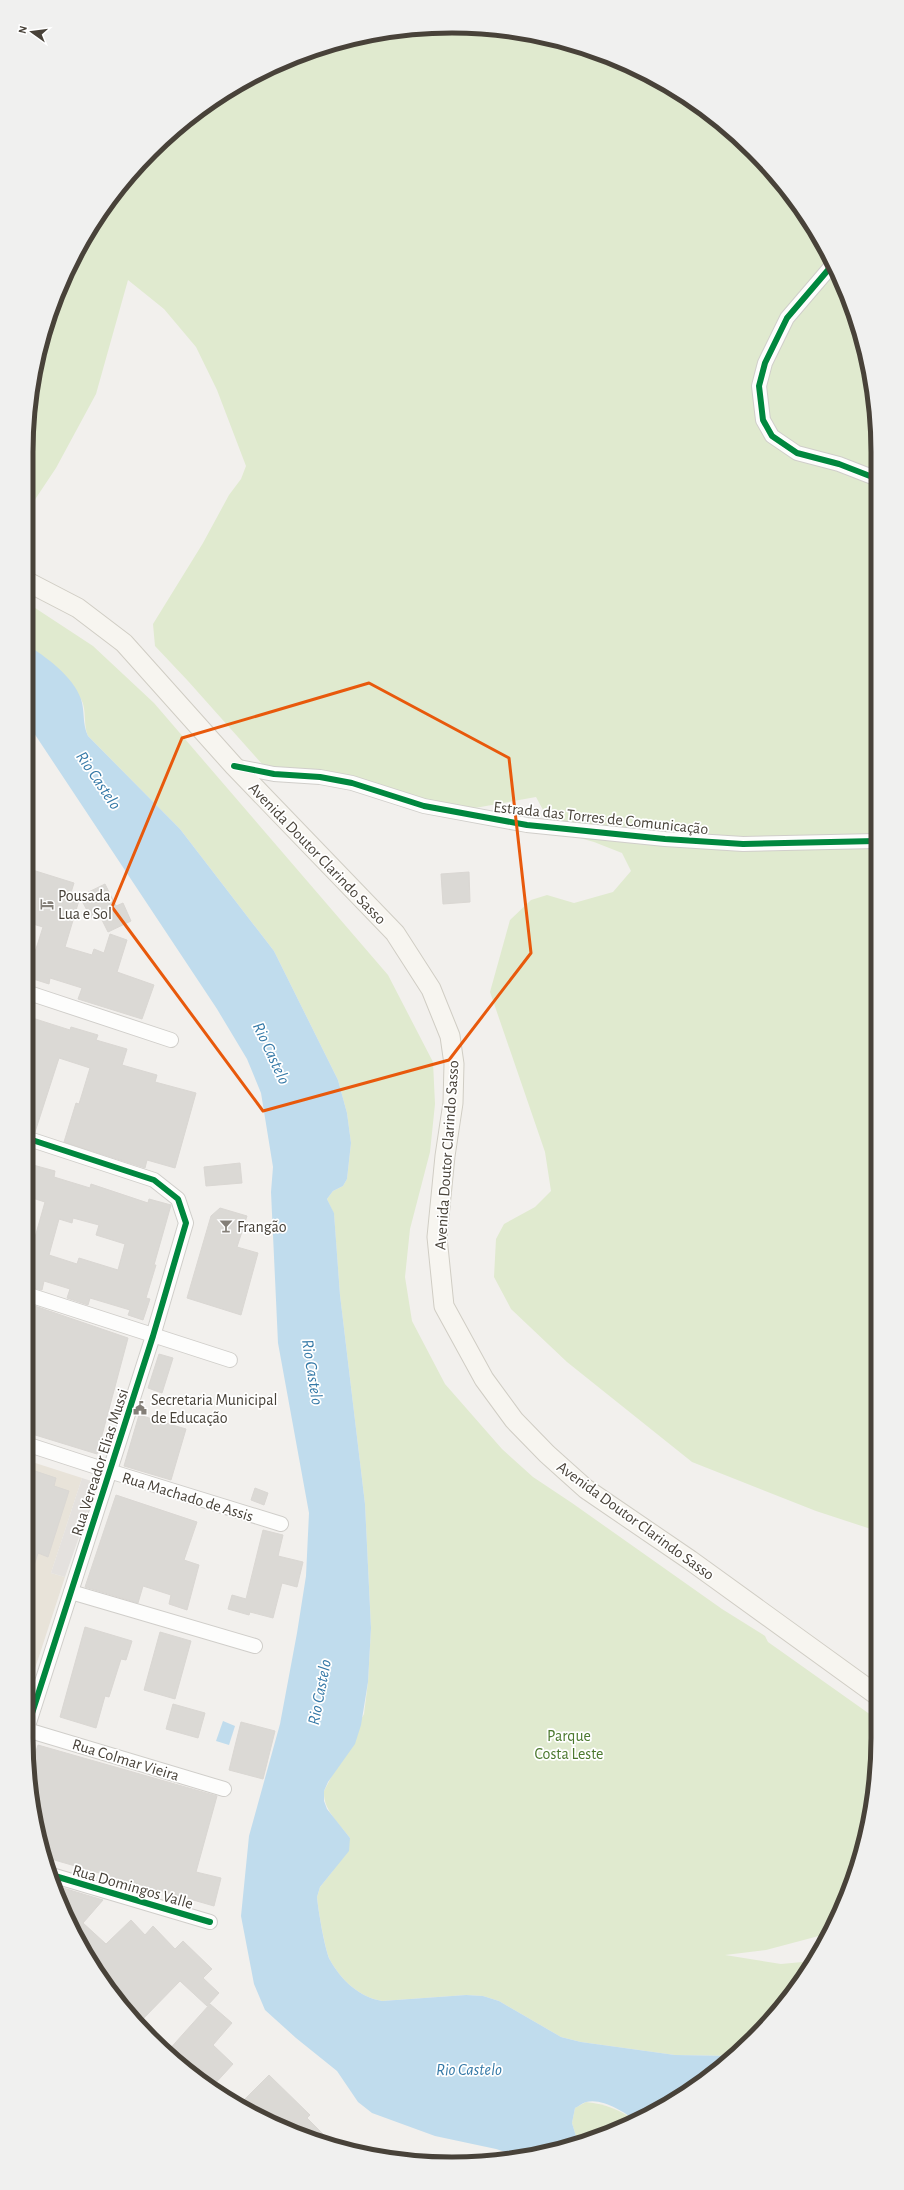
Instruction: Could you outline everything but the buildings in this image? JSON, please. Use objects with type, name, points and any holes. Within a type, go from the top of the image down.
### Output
[{"type":"main road","name":"Avenida Doutor Clarindo Sasso","points":[[33,584],[78,608],[124,643],[234,766],[395,933],[431,989],[450,1036],[454,1064],[453,1103],[444,1156],[437,1237],[444,1306],[484,1379],[514,1420],[547,1454],[586,1488],[690,1560],[871,1691]]},
{"type":"street","points":[[829,269],[786,318],[765,363],[759,386],[762,420],[772,436],[798,453],[839,464],[871,477]]},
{"type":"street","name":"Estrada das Torres de Comunicação","points":[[234,766],[274,774],[320,777],[352,783],[424,806],[534,826],[665,839],[743,844],[871,841]]},
{"type":"street","points":[[33,994],[171,1040]]},
{"type":"street","name":"Rua Vereador Elias Mussi","points":[[33,1140],[154,1180],[178,1199],[186,1223],[153,1336],[33,1709]]},
{"type":"street","points":[[33,1296],[230,1360]]},
{"type":"street","name":"Rua Machado de Assis","points":[[33,1446],[109,1472],[281,1524]]},
{"type":"street","points":[[71,1592],[255,1646]]},
{"type":"street","name":"Rua Colmar Vieira","points":[[33,1733],[224,1789]]},
{"type":"street","name":"Rua Domingos Valle","points":[[56,1876],[210,1922]]},
{"type":"highlighted area","points":[[369,683],[509,758],[531,953],[449,1060],[263,1111],[112,907],[182,738]]},
{"type":"shaded area","points":[[33,1462],[82,1478],[51,1573],[65,1577],[33,1675]]},
{"type":"shaded area","points":[[82,1478],[98,1483],[65,1577],[51,1573]]},
{"type":"green space","points":[[452,33],[479,34],[534,41],[587,55],[637,76],[662,89],[685,104],[728,137],[767,176],[784,197],[800,219],[828,267],[849,317],[863,370],[870,425],[871,1529],[816,1511],[692,1462],[567,1362],[511,1309],[494,1277],[496,1239],[504,1224],[535,1207],[551,1191],[545,1152],[490,992],[510,920],[531,900],[547,895],[574,903],[613,892],[631,871],[622,853],[594,842],[569,835],[549,821],[536,797],[447,813],[396,798],[275,774],[262,764],[155,646],[153,624],[203,543],[229,495],[241,479],[246,466],[217,390],[196,347],[164,309],[128,280],[96,394],[56,468],[33,502],[34,425],[41,370],[55,317],[76,267],[89,242],[120,197],[137,176],[176,137],[219,104],[243,89],[267,76],[317,55],[370,41],[425,34]]},
{"type":"green space","name":"Parque Costa Leste","points":[[33,607],[93,646],[154,703],[388,975],[433,1062],[435,1104],[430,1152],[410,1229],[405,1277],[412,1321],[445,1384],[502,1449],[533,1477],[722,1609],[765,1636],[768,1642],[871,1715],[870,1765],[863,1820],[849,1873],[839,1898],[822,1935],[766,1950],[725,1955],[781,1964],[806,1962],[767,2014],[725,2056],[675,2055],[581,2042],[561,2037],[499,2001],[483,1996],[466,1995],[382,2001],[358,1992],[345,1981],[330,1960],[320,1920],[317,1897],[320,1887],[332,1872],[350,1838],[329,1810],[324,1798],[324,1791],[364,1714],[368,1682],[371,1628],[365,1504],[340,1295],[334,1214],[327,1199],[333,1191],[343,1186],[347,1179],[351,1143],[347,1113],[338,1080],[274,951],[180,829],[88,736],[84,707],[81,699],[55,670],[33,650]]},
{"type":"green space","points":[[586,2102],[600,2104],[612,2108],[630,2117],[577,2138],[572,2123],[575,2108]]},
{"type":"water","name":"Rio Castelo","points":[[33,649],[58,668],[72,683],[81,699],[85,727],[88,736],[180,829],[274,951],[338,1080],[347,1113],[351,1143],[347,1179],[343,1186],[333,1191],[327,1199],[334,1213],[340,1295],[365,1504],[371,1628],[368,1682],[361,1725],[355,1744],[328,1782],[324,1791],[324,1801],[327,1809],[350,1838],[349,1851],[320,1887],[317,1897],[320,1920],[328,1955],[334,1967],[345,1981],[358,1992],[374,1999],[382,2001],[466,1995],[483,1996],[499,2001],[561,2037],[581,2042],[675,2055],[725,2056],[685,2086],[662,2101],[630,2117],[613,2107],[593,2101],[575,2108],[572,2123],[577,2138],[534,2149],[508,2153],[435,2136],[372,2113],[358,2102],[337,2071],[296,2038],[265,2010],[254,1984],[241,1916],[249,1836],[280,1724],[297,1633],[306,1576],[309,1513],[278,1343],[271,1192],[273,1167],[261,1093],[247,1059],[217,1009],[33,732]]},
{"type":"water","points":[[223,1721],[235,1726],[229,1745],[216,1741]]},
{"type":"cycle path","points":[[829,269],[787,318],[765,363],[759,386],[763,420],[772,436],[797,453],[839,464],[871,476]]},
{"type":"cycle path","points":[[234,766],[274,774],[320,777],[352,783],[424,806],[527,825],[665,839],[743,844],[871,841]]},
{"type":"cycle path","points":[[33,1140],[154,1180],[178,1199],[186,1223],[153,1336],[33,1710]]},
{"type":"cycle path","points":[[56,1876],[210,1922]]},
{"type":"place","name":"Pousada Lua e Sol","points":[[47,904]]},
{"type":"place","name":"Frangão","points":[[226,1226]]},
{"type":"place","name":"Secretaria Municipal de Educação","points":[[140,1408]]}]
